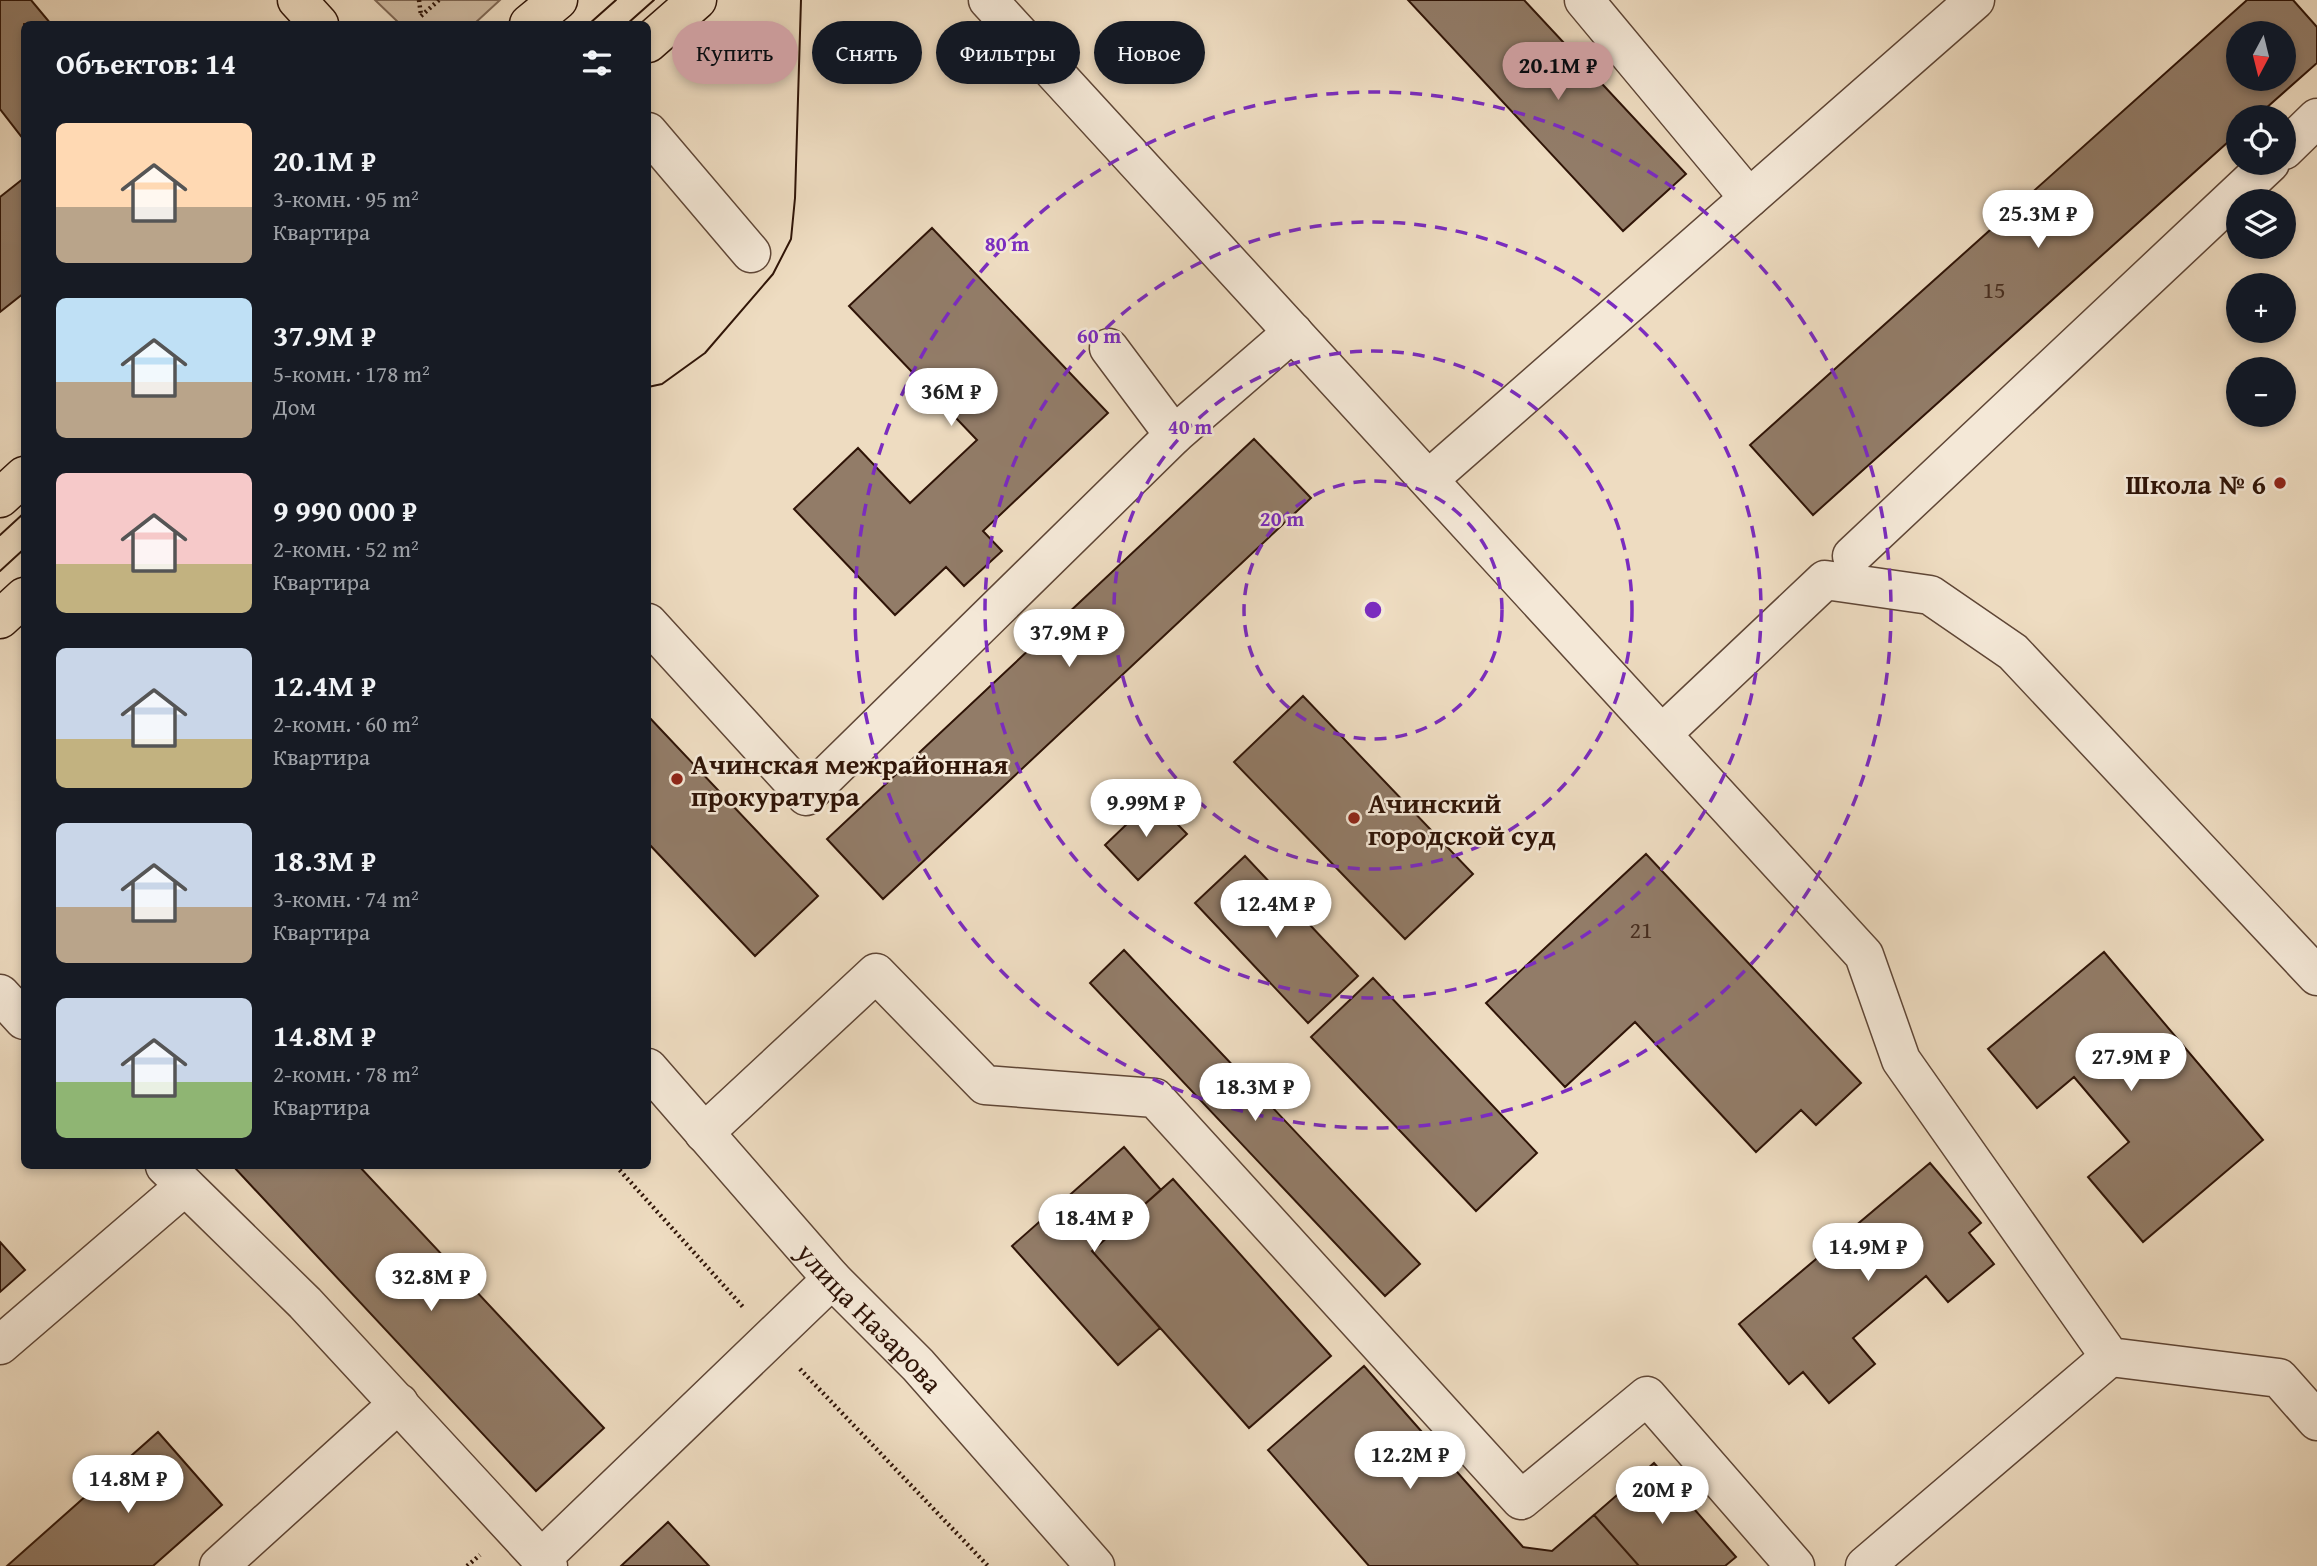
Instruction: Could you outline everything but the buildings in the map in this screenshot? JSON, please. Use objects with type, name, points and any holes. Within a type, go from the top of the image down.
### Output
[{"type":"main road","points":[[297,0],[316,21]]},
{"type":"main road","points":[[533,21],[558,0]]},
{"type":"main road","points":[[651,40],[697,0]]},
{"type":"main road","points":[[0,498],[21,479]]},
{"type":"main road","points":[[0,619],[21,600]]},
{"type":"street","points":[[988,0],[1864,955],[1901,1060],[2110,1357]]},
{"type":"street","points":[[1584,0],[1749,198]]},
{"type":"street","points":[[1429,479],[1975,0]]},
{"type":"street","points":[[2296,138],[2317,118]]},
{"type":"street","points":[[651,136],[751,253]]},
{"type":"street","points":[[1852,556],[2257,175]]},
{"type":"street","points":[[651,626],[806,796],[1174,435],[1293,332]]},
{"type":"street","points":[[1109,348],[1174,435]]},
{"type":"street","points":[[1662,734],[1825,580],[1930,595],[2013,652],[2317,976]]},
{"type":"street","points":[[704,1133],[876,973],[985,1085],[1155,1097],[1521,1500],[1647,1396],[1795,1566]]},
{"type":"street","points":[[0,994],[21,1017]]},
{"type":"street","name":"улица Назарова","points":[[651,1071],[832,1279],[918,1365],[1095,1566]]},
{"type":"street","points":[[0,1345],[175,1176],[305,1303],[545,1562],[832,1279]]},
{"type":"street","points":[[1865,1566],[2110,1357],[2279,1378],[2317,1421]]},
{"type":"street","points":[[219,1566],[399,1402]]},
{"type":"path","points":[[419,0],[421,16],[439,0]]},
{"type":"shaded area","points":[[375,0],[500,0],[477,21],[397,21]]},
{"type":"tram line","points":[[592,21],[616,0]]},
{"type":"tram line","points":[[630,21],[654,0]]},
{"type":"tram line","points":[[651,386],[662,384],[705,353],[773,274],[791,239],[795,198],[801,0]]},
{"type":"tram line","points":[[0,535],[21,516]]},
{"type":"tram line","points":[[0,571],[21,552]]},
{"type":"place","name":"Школа № 6","points":[[2280,483]]},
{"type":"place","name":"Ачинская межрайонная прокуратура","points":[[677,779]]},
{"type":"place","name":"Ачинский городской суд","points":[[1354,818]]}]
